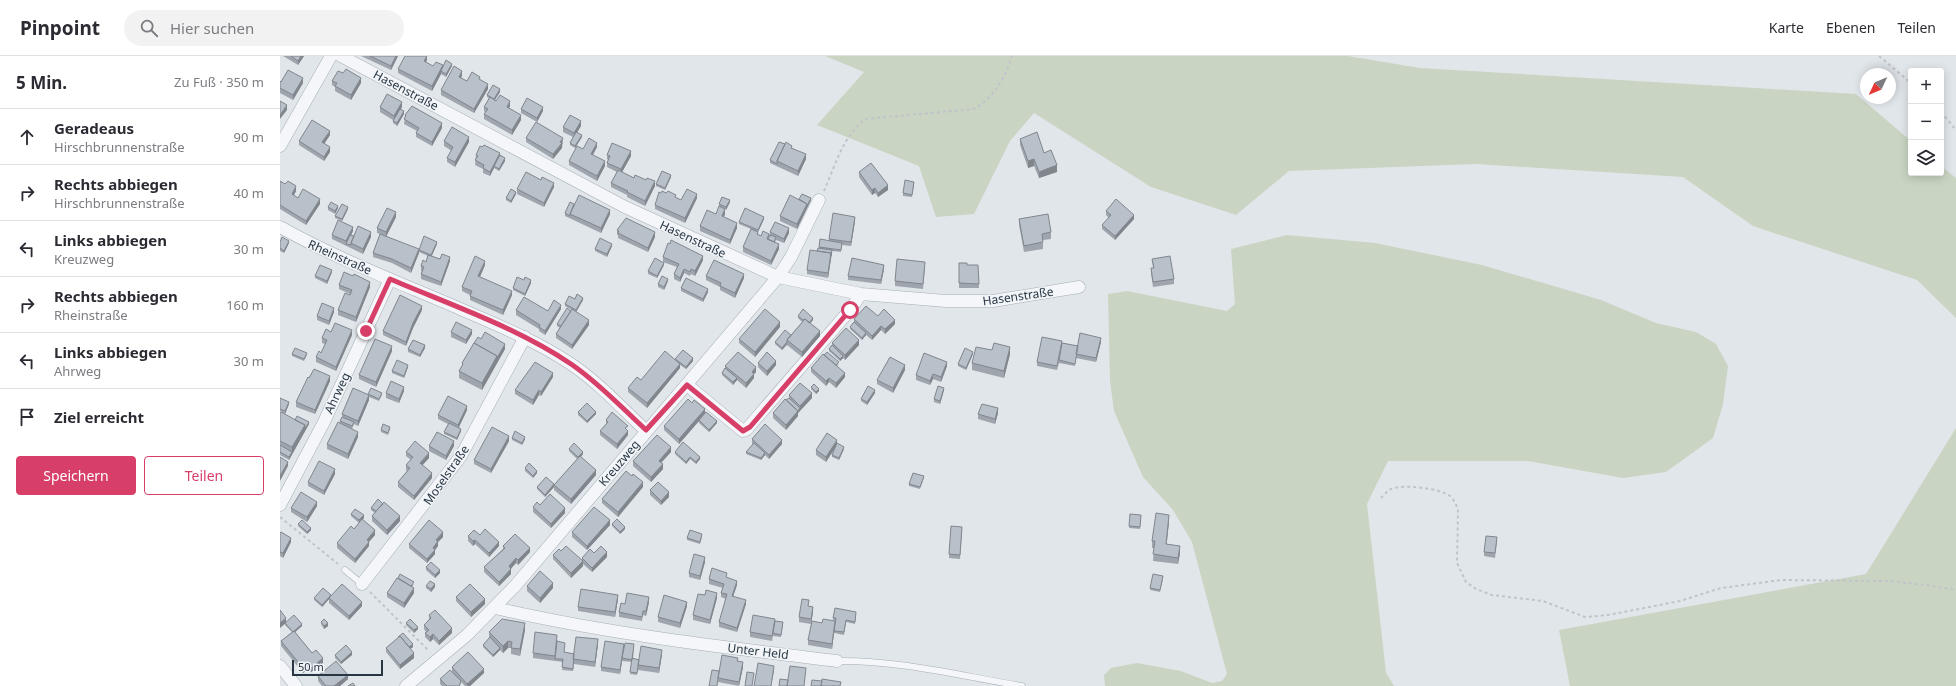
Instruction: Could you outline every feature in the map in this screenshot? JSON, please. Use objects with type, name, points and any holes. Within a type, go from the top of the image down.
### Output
[{"type":"street","points":[[280,146],[331,56]]},
{"type":"street","name":"Hasenstraße","points":[[341,56],[626,207],[778,277],[861,294],[912,299],[976,302],[1008,300],[1079,287]]},
{"type":"street","name":"Kreuzweg","points":[[406,686],[439,660],[495,608],[646,430],[687,385],[778,277],[791,257],[819,200]]},
{"type":"street","name":"Rheinstraße","points":[[280,226],[308,243],[341,258],[525,337],[572,364],[646,430]]},
{"type":"street","name":"Ahrweg","points":[[280,505],[324,422],[390,279]]},
{"type":"street","points":[[687,385],[743,431],[746,430],[846,316],[861,294]]},
{"type":"street","name":"Moselstraße","points":[[362,584],[461,456],[525,337]]},
{"type":"street","name":"Unter Held","points":[[495,608],[557,622],[626,634],[837,661]]},
{"type":"street","points":[[280,666],[296,686]]},
{"type":"lane","points":[[345,570],[362,584]]},
{"type":"lane","name":"Unter Held","points":[[837,661],[859,661],[888,664],[1022,686]]},
{"type":"path","points":[[819,200],[854,127],[864,119],[974,109],[984,103],[994,92],[1008,71],[1012,56]]},
{"type":"path","points":[[1879,56],[1908,80]]},
{"type":"path","points":[[1944,116],[1956,130]]},
{"type":"path","points":[[1381,498],[1392,489],[1403,487],[1433,489],[1449,495],[1455,501],[1458,509],[1457,563],[1466,582],[1476,589],[1492,595],[1543,601],[1585,617],[1608,615],[1680,601],[1721,588],[1781,580],[1888,581],[1956,590]]},
{"type":"path","points":[[280,517],[345,570]]},
{"type":"path","points":[[362,584],[439,660]]},
{"type":"green space","points":[[825,56],[1348,56],[1420,68],[1856,94],[1860,97],[1860,104],[1868,104],[1908,138],[1908,176],[1944,176],[1944,168],[1956,178],[1956,318],[1917,280],[1753,226],[1683,177],[1476,164],[1289,171],[1236,215],[1151,187],[1034,113],[1010,141],[974,214],[936,217],[919,166],[817,125],[864,72]]},
{"type":"green space","points":[[1287,235],[1375,243],[1482,265],[1601,300],[1656,323],[1696,332],[1716,344],[1728,366],[1723,404],[1713,438],[1666,472],[1623,478],[1528,461],[1388,461],[1367,504],[1386,673],[1394,686],[1105,686],[1104,675],[1111,668],[1137,663],[1181,671],[1212,683],[1222,681],[1227,674],[1192,542],[1173,510],[1143,477],[1114,411],[1110,381],[1108,294],[1127,291],[1227,311],[1235,304],[1231,249]]},
{"type":"green space","points":[[1956,428],[1956,686],[1570,686],[1559,630],[1866,574]]},
{"type":"building","points":[[291,56],[301,56],[298,61]]},
{"type":"building","points":[[370,56],[396,56],[391,66]]},
{"type":"building","points":[[405,56],[427,56],[424,61],[433,66],[436,62],[443,65],[432,86],[398,69]]},
{"type":"building","points":[[446,60],[452,64],[446,74],[441,71]]},
{"type":"building","points":[[454,66],[462,71],[459,77],[467,81],[472,72],[480,77],[479,79],[488,84],[474,109],[441,90]]},
{"type":"building","points":[[346,69],[361,78],[351,95],[335,86],[337,83],[332,81],[338,71],[343,73]]},
{"type":"building","points":[[288,70],[303,78],[293,95],[280,88],[280,81],[281,82]]},
{"type":"building","points":[[493,85],[500,89],[494,99],[487,95]]},
{"type":"building","points":[[387,94],[402,102],[394,116],[380,107]]},
{"type":"building","points":[[500,95],[510,101],[507,107],[521,115],[512,130],[484,114],[488,109],[484,107],[490,97],[496,101]]},
{"type":"building","points":[[527,98],[543,107],[537,118],[521,109]]},
{"type":"building","points":[[280,101],[287,105],[280,115]]},
{"type":"building","points":[[412,106],[442,123],[432,142],[416,133],[419,128],[404,119],[406,116],[405,115]]},
{"type":"building","points":[[400,109],[404,111],[397,123],[393,121]]},
{"type":"building","points":[[570,115],[581,121],[574,133],[563,127]]},
{"type":"building","points":[[312,120],[330,131],[322,142],[330,147],[324,157],[299,141]]},
{"type":"building","points":[[536,122],[563,138],[560,142],[562,143],[553,154],[526,138]]},
{"type":"building","points":[[452,127],[469,137],[455,162],[447,158],[453,147],[444,141]]},
{"type":"building","points":[[576,132],[582,135],[575,146],[570,143]]},
{"type":"building","points":[[1037,132],[1044,153],[1051,150],[1057,165],[1039,172],[1034,159],[1028,161],[1020,139]]},
{"type":"building","points":[[589,138],[597,143],[591,154],[605,161],[597,176],[569,161],[577,146],[583,149]]},
{"type":"building","points":[[779,142],[785,144],[777,164],[770,160]]},
{"type":"building","points":[[786,142],[792,146],[791,148],[806,154],[798,171],[777,161]]},
{"type":"building","points":[[612,143],[631,151],[621,169],[607,163],[610,156],[607,155]]},
{"type":"building","points":[[484,145],[500,153],[490,172],[483,168],[484,165],[475,160],[478,156],[476,155],[480,146],[482,147]]},
{"type":"building","points":[[500,155],[505,158],[499,169],[494,166]]},
{"type":"building","points":[[871,163],[888,185],[878,193],[875,188],[872,190],[859,172]]},
{"type":"building","points":[[618,170],[634,178],[635,175],[646,180],[647,178],[655,181],[645,201],[611,183]]},
{"type":"building","points":[[662,171],[671,175],[665,188],[656,184]]},
{"type":"building","points":[[526,172],[541,180],[542,177],[554,183],[544,203],[517,189]]},
{"type":"building","points":[[905,180],[914,182],[912,195],[903,193]]},
{"type":"building","points":[[280,181],[285,184],[288,181],[296,186],[292,194],[298,198],[303,189],[320,199],[306,221],[280,205]]},
{"type":"building","points":[[511,189],[516,192],[511,201],[506,198]]},
{"type":"building","points":[[687,189],[697,194],[685,218],[655,205],[659,192],[661,193],[662,191],[666,193],[668,191],[676,195],[675,197],[681,200]]},
{"type":"building","points":[[802,194],[811,198],[807,206],[807,204],[799,199]]},
{"type":"building","points":[[579,195],[610,210],[601,228],[570,214]]},
{"type":"building","points":[[790,195],[807,204],[797,224],[780,216]]},
{"type":"building","points":[[722,197],[730,200],[726,207],[719,204]]},
{"type":"building","points":[[1116,199],[1134,215],[1115,236],[1102,225],[1111,215],[1106,211]]},
{"type":"building","points":[[331,202],[338,206],[335,211],[328,207]]},
{"type":"building","points":[[570,202],[574,204],[570,216],[565,213]]},
{"type":"building","points":[[342,204],[348,207],[342,219],[335,216]]},
{"type":"building","points":[[719,206],[725,209],[722,216],[737,223],[730,240],[700,226],[707,210],[716,214]]},
{"type":"building","points":[[387,208],[396,212],[386,232],[377,228]]},
{"type":"building","points":[[745,208],[764,217],[758,230],[739,222]]},
{"type":"building","points":[[833,213],[855,217],[851,242],[829,239]]},
{"type":"building","points":[[1048,214],[1051,232],[1042,234],[1043,242],[1024,246],[1019,219]]},
{"type":"building","points":[[626,218],[655,232],[648,248],[618,233],[619,231],[617,230]]},
{"type":"building","points":[[338,220],[353,227],[346,241],[332,235]]},
{"type":"building","points":[[775,222],[789,228],[784,239],[770,232]]},
{"type":"building","points":[[358,226],[371,232],[363,249],[351,243]]},
{"type":"building","points":[[751,229],[758,232],[757,234],[761,236],[763,231],[769,234],[767,239],[779,244],[771,261],[743,247]]},
{"type":"building","points":[[380,234],[419,249],[411,268],[392,259],[373,253]]},
{"type":"building","points":[[350,235],[354,236],[351,245],[346,244]]},
{"type":"building","points":[[770,235],[776,237],[774,242],[768,239]]},
{"type":"building","points":[[424,236],[437,242],[431,255],[419,250]]},
{"type":"building","points":[[282,237],[289,241],[284,251],[280,248]]},
{"type":"building","points":[[600,238],[612,244],[607,254],[595,249]]},
{"type":"building","points":[[820,239],[842,243],[841,250],[819,247]]},
{"type":"building","points":[[671,240],[703,256],[695,271],[691,269],[690,272],[684,269],[680,278],[674,274],[679,264],[663,257],[668,243],[670,244]]},
{"type":"building","points":[[818,248],[832,250],[831,256],[831,253],[817,251]]},
{"type":"building","points":[[810,250],[831,253],[828,273],[807,270]]},
{"type":"building","points":[[442,254],[450,257],[441,282],[421,274],[424,267],[421,266],[423,260],[426,262],[428,255],[440,259]]},
{"type":"building","points":[[475,256],[485,261],[478,276],[512,291],[503,310],[470,296],[472,291],[462,287]]},
{"type":"building","points":[[1170,256],[1174,279],[1153,282],[1151,268],[1154,268],[1152,259]]},
{"type":"building","points":[[655,258],[664,263],[657,276],[648,271]]},
{"type":"building","points":[[852,258],[884,265],[881,280],[848,276]]},
{"type":"building","points":[[897,259],[925,262],[923,284],[895,281]]},
{"type":"building","points":[[714,260],[744,274],[735,293],[720,286],[721,283],[706,276]]},
{"type":"building","points":[[959,263],[978,265],[979,284],[959,283]]},
{"type":"building","points":[[320,265],[332,270],[327,281],[315,276]]},
{"type":"building","points":[[344,272],[353,276],[354,274],[370,282],[356,317],[338,310],[345,293],[350,295],[352,290],[339,285]]},
{"type":"building","points":[[662,276],[668,279],[664,287],[658,284]]},
{"type":"building","points":[[517,277],[524,280],[525,277],[531,280],[525,294],[513,288]]},
{"type":"building","points":[[686,278],[708,289],[703,299],[681,288]]},
{"type":"building","points":[[577,294],[583,298],[576,310],[565,304],[569,296],[575,299]]},
{"type":"building","points":[[400,295],[422,306],[413,323],[406,342],[383,331]]},
{"type":"building","points":[[524,297],[548,311],[554,300],[561,305],[545,331],[539,327],[540,325],[516,310]]},
{"type":"building","points":[[322,303],[334,308],[329,321],[317,316]]},
{"type":"building","points":[[866,306],[878,316],[884,309],[895,320],[885,329],[881,326],[872,336],[854,319]]},
{"type":"building","points":[[567,308],[571,311],[561,326],[557,324]]},
{"type":"building","points":[[572,309],[589,320],[572,345],[556,334]]},
{"type":"building","points":[[765,309],[780,322],[755,352],[739,339]]},
{"type":"building","points":[[803,309],[813,318],[809,323],[805,319],[803,320],[798,316]]},
{"type":"building","points":[[805,319],[820,331],[802,352],[787,340]]},
{"type":"building","points":[[456,322],[472,330],[466,340],[451,332]]},
{"type":"building","points":[[854,322],[866,333],[862,338],[850,327]]},
{"type":"building","points":[[335,323],[352,330],[336,367],[316,357],[319,351],[321,353],[327,340],[322,338],[326,329],[331,332]]},
{"type":"building","points":[[846,328],[859,340],[845,355],[832,343]]},
{"type":"building","points":[[785,330],[791,335],[782,348],[775,342]]},
{"type":"building","points":[[485,332],[505,344],[497,358],[497,356],[474,343],[478,337],[481,339]]},
{"type":"building","points":[[1080,333],[1101,338],[1096,358],[1076,354]]},
{"type":"building","points":[[1042,337],[1062,341],[1057,366],[1037,362]]},
{"type":"building","points":[[375,339],[392,346],[376,382],[359,375]]},
{"type":"building","points":[[413,340],[425,345],[420,355],[408,349]]},
{"type":"building","points":[[474,343],[497,356],[482,383],[459,371]]},
{"type":"building","points":[[994,343],[1010,347],[1004,371],[972,363],[976,347],[992,350]]},
{"type":"building","points":[[1062,343],[1078,346],[1075,364],[1059,360]]},
{"type":"building","points":[[832,345],[843,356],[840,359],[829,349]]},
{"type":"building","points":[[295,348],[307,353],[304,359],[292,354]]},
{"type":"building","points":[[965,348],[973,352],[966,368],[958,364]]},
{"type":"building","points":[[683,350],[693,358],[686,367],[675,359]]},
{"type":"building","points":[[665,351],[680,364],[647,403],[628,388],[637,377],[641,380]]},
{"type":"building","points":[[738,352],[756,367],[752,372],[754,374],[746,383],[725,366]]},
{"type":"building","points":[[767,352],[776,361],[767,371],[758,363]]},
{"type":"building","points":[[827,352],[839,362],[836,365],[824,355]]},
{"type":"building","points":[[924,353],[947,362],[941,377],[933,374],[930,381],[916,375]]},
{"type":"building","points":[[823,354],[845,373],[836,383],[829,378],[826,381],[811,368]]},
{"type":"building","points":[[890,357],[905,365],[893,388],[877,380]]},
{"type":"building","points":[[397,360],[408,365],[404,376],[392,371]]},
{"type":"building","points":[[535,362],[553,373],[541,392],[539,390],[533,400],[515,390]]},
{"type":"building","points":[[725,368],[737,378],[733,382],[722,373]]},
{"type":"building","points":[[314,369],[330,376],[315,410],[296,402],[308,377],[309,378]]},
{"type":"building","points":[[391,381],[404,387],[399,399],[386,393]]},
{"type":"building","points":[[800,383],[812,393],[800,406],[789,395]]},
{"type":"building","points":[[814,384],[819,389],[816,392],[811,387]]},
{"type":"building","points":[[868,386],[875,390],[867,402],[861,399]]},
{"type":"building","points":[[938,386],[944,388],[940,401],[934,399]]},
{"type":"building","points":[[353,388],[369,395],[358,421],[342,414]]},
{"type":"building","points":[[371,388],[382,393],[379,399],[368,394]]},
{"type":"building","points":[[448,396],[467,406],[458,425],[438,415]]},
{"type":"building","points":[[280,398],[289,402],[285,411],[280,409]]},
{"type":"building","points":[[789,398],[800,408],[798,411],[786,400]]},
{"type":"building","points":[[688,399],[692,403],[694,400],[705,409],[679,439],[664,426]]},
{"type":"building","points":[[785,399],[798,411],[786,425],[773,413]]},
{"type":"building","points":[[587,403],[596,412],[587,421],[578,412]]},
{"type":"building","points":[[982,404],[998,408],[995,419],[978,414]]},
{"type":"building","points":[[281,412],[305,425],[292,447],[280,441]]},
{"type":"building","points":[[612,412],[628,426],[625,428],[628,431],[617,444],[600,431],[608,422],[606,420]]},
{"type":"building","points":[[706,412],[717,421],[709,430],[699,420]]},
{"type":"building","points":[[297,416],[309,422],[305,429],[305,425],[295,420]]},
{"type":"building","points":[[342,417],[354,422],[352,426],[340,421]]},
{"type":"building","points":[[338,422],[358,432],[348,454],[327,444]]},
{"type":"building","points":[[449,423],[461,429],[457,438],[444,432]]},
{"type":"building","points":[[383,424],[390,427],[388,433],[381,430]]},
{"type":"building","points":[[765,424],[782,440],[769,455],[752,439]]},
{"type":"building","points":[[492,427],[509,436],[491,469],[474,460]]},
{"type":"building","points":[[515,431],[525,437],[522,443],[512,438]]},
{"type":"building","points":[[437,432],[454,441],[446,456],[429,446]]},
{"type":"building","points":[[827,433],[837,440],[826,457],[816,450]]},
{"type":"building","points":[[657,435],[671,447],[659,461],[663,464],[651,477],[633,461]]},
{"type":"building","points":[[415,441],[429,453],[420,463],[432,473],[414,496],[398,482],[410,468],[406,465],[413,457],[406,452]]},
{"type":"building","points":[[683,442],[700,457],[696,462],[690,457],[686,462],[675,452]]},
{"type":"building","points":[[574,443],[583,452],[578,457],[569,449]]},
{"type":"building","points":[[754,443],[765,453],[761,458],[746,452]]},
{"type":"building","points":[[837,443],[844,447],[839,458],[832,455]]},
{"type":"building","points":[[280,445],[292,452],[289,457],[280,452]]},
{"type":"building","points":[[580,456],[596,470],[571,499],[554,485]]},
{"type":"building","points":[[280,457],[288,462],[280,476]]},
{"type":"building","points":[[319,461],[335,469],[324,491],[308,482]]},
{"type":"building","points":[[529,463],[537,471],[533,476],[525,468]]},
{"type":"building","points":[[626,471],[632,476],[633,474],[643,482],[618,512],[602,499]]},
{"type":"building","points":[[913,473],[924,476],[920,487],[909,484]]},
{"type":"building","points":[[546,477],[554,484],[545,495],[537,487]]},
{"type":"building","points":[[658,482],[669,492],[661,501],[650,490]]},
{"type":"building","points":[[301,492],[317,502],[307,517],[291,508]]},
{"type":"building","points":[[550,494],[565,508],[551,524],[533,507],[537,502],[540,505]]},
{"type":"building","points":[[378,499],[383,504],[376,511],[371,508]]},
{"type":"building","points":[[384,502],[400,516],[387,530],[372,516]]},
{"type":"building","points":[[594,507],[610,520],[587,546],[572,532]]},
{"type":"building","points":[[355,509],[364,515],[359,520],[351,514]]},
{"type":"building","points":[[1156,513],[1169,515],[1166,544],[1180,546],[1178,558],[1153,554],[1155,541],[1152,541]]},
{"type":"building","points":[[1130,514],[1141,515],[1140,527],[1129,526]]},
{"type":"building","points":[[362,519],[375,530],[367,540],[369,542],[355,559],[337,543],[351,526],[354,529]]},
{"type":"building","points":[[617,519],[625,527],[620,532],[612,524]]},
{"type":"building","points":[[302,520],[311,528],[307,532],[298,524]]},
{"type":"building","points":[[429,520],[443,532],[436,540],[438,541],[433,548],[435,550],[427,559],[409,544]]},
{"type":"building","points":[[951,526],[962,527],[960,555],[949,554]]},
{"type":"building","points":[[485,529],[499,542],[489,553],[475,540],[473,541],[468,536],[474,530],[480,535]]},
{"type":"building","points":[[690,530],[702,534],[700,542],[687,538]]},
{"type":"building","points":[[281,532],[291,538],[283,553],[280,552]]},
{"type":"building","points":[[515,534],[530,548],[518,560],[516,558],[509,566],[511,569],[499,582],[484,567],[505,548],[503,546]]},
{"type":"building","points":[[1486,536],[1497,537],[1495,553],[1484,552]]},
{"type":"building","points":[[566,546],[583,561],[571,573],[553,555],[559,549],[561,551]]},
{"type":"building","points":[[601,546],[607,552],[592,568],[582,558],[590,549],[594,553]]},
{"type":"building","points":[[694,554],[705,557],[700,576],[689,573]]},
{"type":"building","points":[[431,562],[440,570],[435,575],[426,567]]},
{"type":"building","points":[[712,568],[727,573],[726,577],[737,581],[732,596],[746,600],[737,628],[719,622],[727,594],[721,593],[724,584],[709,579]]},
{"type":"building","points":[[540,571],[553,583],[540,598],[527,586]]},
{"type":"building","points":[[400,574],[414,582],[411,586],[398,578]]},
{"type":"building","points":[[1153,574],[1163,576],[1160,590],[1150,588]]},
{"type":"building","points":[[397,578],[414,588],[404,603],[387,593]]},
{"type":"building","points":[[430,581],[435,584],[431,589],[426,586]]},
{"type":"building","points":[[342,584],[362,602],[349,616],[329,598]]},
{"type":"building","points":[[470,584],[485,599],[471,612],[456,597]]},
{"type":"building","points":[[323,588],[331,595],[322,605],[314,598]]},
{"type":"building","points":[[581,589],[618,595],[615,612],[578,607]]},
{"type":"building","points":[[706,590],[717,593],[710,620],[693,615],[698,594],[705,595]]},
{"type":"building","points":[[627,593],[649,597],[646,611],[643,611],[642,617],[619,612],[621,603],[625,604]]},
{"type":"building","points":[[664,595],[687,602],[680,623],[658,617]]},
{"type":"building","points":[[802,599],[809,600],[808,606],[813,607],[811,619],[799,617]]},
{"type":"building","points":[[835,608],[856,612],[855,622],[846,620],[844,632],[834,631],[836,618],[833,618]]},
{"type":"building","points":[[280,610],[286,618],[280,623]]},
{"type":"building","points":[[435,610],[452,628],[439,641],[433,634],[430,637],[425,633],[429,630],[424,625],[431,618],[429,615]]},
{"type":"building","points":[[294,615],[302,624],[293,632],[285,623]]},
{"type":"building","points":[[753,615],[775,619],[772,636],[750,632]]},
{"type":"building","points":[[324,619],[328,623],[324,626],[321,622]]},
{"type":"building","points":[[410,619],[418,627],[414,630],[406,623]]},
{"type":"building","points":[[502,619],[525,623],[520,649],[511,648],[512,642],[508,641],[503,646],[489,632]]},
{"type":"building","points":[[823,619],[835,621],[832,644],[808,640],[812,621],[822,623]]},
{"type":"building","points":[[775,621],[783,622],[781,635],[773,633]]},
{"type":"building","points":[[294,631],[312,653],[316,650],[323,658],[311,668],[308,664],[303,668],[281,641]]},
{"type":"building","points":[[535,632],[557,635],[555,656],[533,653]]},
{"type":"building","points":[[403,633],[413,644],[409,647],[400,636],[398,637]]},
{"type":"building","points":[[400,636],[414,653],[400,665],[386,648]]},
{"type":"building","points":[[490,637],[500,648],[493,655],[483,645]]},
{"type":"building","points":[[576,637],[598,639],[595,662],[573,659]]},
{"type":"building","points":[[557,641],[565,643],[564,652],[574,654],[573,669],[562,667],[563,659],[555,659]]},
{"type":"building","points":[[605,641],[624,644],[620,670],[601,667]]},
{"type":"building","points":[[625,643],[634,644],[632,660],[622,658]]},
{"type":"building","points":[[346,645],[352,652],[341,662],[335,655]]},
{"type":"building","points":[[641,646],[662,650],[659,668],[638,665]]},
{"type":"building","points":[[468,652],[484,669],[467,684],[452,667]]},
{"type":"building","points":[[722,655],[738,658],[737,661],[743,662],[739,682],[718,678]]},
{"type":"building","points":[[632,658],[639,660],[637,673],[630,672]]},
{"type":"building","points":[[336,661],[348,675],[334,686],[326,686],[318,676]]},
{"type":"building","points":[[758,663],[774,666],[771,686],[754,686]]},
{"type":"building","points":[[790,666],[806,668],[804,686],[787,686]]},
{"type":"building","points":[[450,670],[461,681],[459,686],[447,686],[440,679]]},
{"type":"building","points":[[712,670],[719,671],[717,686],[709,686]]},
{"type":"building","points":[[747,672],[754,673],[752,686],[745,686]]},
{"type":"building","points":[[780,679],[788,680],[787,686],[779,686]]},
{"type":"building","points":[[822,679],[841,682],[840,686],[821,686]]},
{"type":"building","points":[[812,680],[822,681],[821,686],[811,686]]},
{"type":"building","points":[[353,683],[355,686],[348,686]]},
{"type":"route","points":[[366,331],[390,279],[525,337],[572,364],[591,379],[646,430],[687,385],[743,431],[750,427],[850,310]]}]
